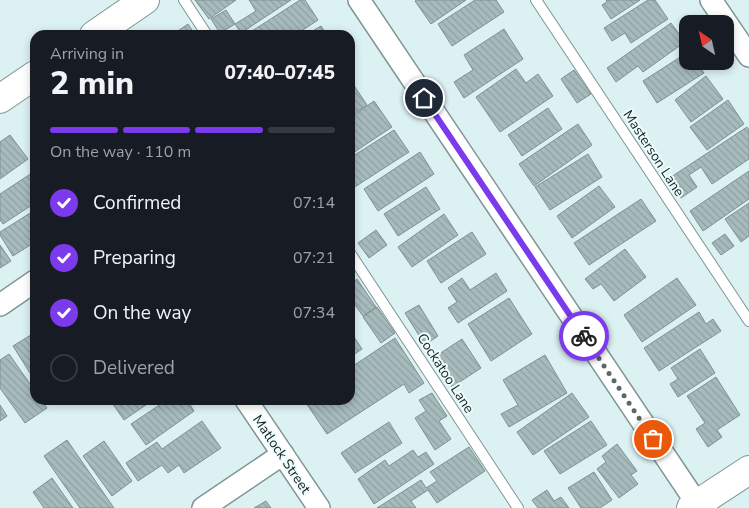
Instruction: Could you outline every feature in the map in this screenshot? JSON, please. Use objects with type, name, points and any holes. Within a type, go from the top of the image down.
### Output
[{"type":"main road","points":[[101,30],[145,0]]},
{"type":"main road","points":[[0,99],[30,84]]},
{"type":"main road","points":[[696,507],[749,470]]},
{"type":"street","points":[[359,0],[696,507]]},
{"type":"street","points":[[711,0],[749,56]]},
{"type":"street","points":[[0,304],[30,283]]},
{"type":"street","name":"Matlock Street","points":[[249,405],[319,508]]},
{"type":"street","points":[[203,508],[283,454]]},
{"type":"lane","points":[[184,0],[204,30]]},
{"type":"lane","name":"Masterson Lane","points":[[536,0],[749,321]]},
{"type":"lane","name":"Cockatoo Lane","points":[[355,260],[518,508]]},
{"type":"building","points":[[195,0],[236,0],[209,19]]},
{"type":"building","points":[[249,0],[291,0],[246,30],[239,30],[235,24],[256,11]]},
{"type":"building","points":[[300,0],[305,0],[318,20],[303,30],[254,30]]},
{"type":"building","points":[[466,0],[431,24],[415,1]]},
{"type":"building","points":[[475,0],[496,0],[504,12],[452,46],[438,24]]},
{"type":"building","points":[[606,0],[640,0],[611,19],[602,5],[607,2]]},
{"type":"building","points":[[648,0],[655,0],[668,19],[631,43],[625,33],[612,41],[604,28]]},
{"type":"building","points":[[226,10],[235,24],[225,30],[218,30],[211,19]]},
{"type":"building","points":[[671,23],[679,34],[679,46],[643,72],[638,66],[616,82],[607,68]]},
{"type":"building","points":[[188,24],[192,30],[179,30]]},
{"type":"building","points":[[321,26],[324,30],[314,30]]},
{"type":"building","points":[[504,29],[523,59],[464,98],[454,82],[473,70],[464,55]]},
{"type":"building","points":[[679,58],[679,70],[702,70],[704,73],[657,103],[643,81]]},
{"type":"building","points":[[516,69],[526,83],[538,74],[553,96],[500,132],[476,97]]},
{"type":"building","points":[[574,70],[591,94],[577,103],[561,79]]},
{"type":"building","points":[[706,76],[723,99],[691,122],[675,100]]},
{"type":"building","points":[[355,87],[367,105],[355,113]]},
{"type":"building","points":[[728,100],[744,124],[707,150],[690,127]]},
{"type":"building","points":[[374,101],[392,127],[355,152],[355,114]]},
{"type":"building","points":[[548,108],[562,129],[522,156],[508,135]]},
{"type":"building","points":[[578,124],[592,145],[534,186],[519,164]]},
{"type":"building","points":[[747,127],[749,130],[749,159],[712,184],[701,167],[689,175],[697,187],[681,198],[668,179]]},
{"type":"building","points":[[394,130],[409,152],[355,187],[355,155]]},
{"type":"building","points":[[10,135],[28,159],[0,179],[0,142]]},
{"type":"building","points":[[420,152],[434,174],[378,211],[364,189]]},
{"type":"building","points":[[588,154],[602,177],[550,210],[535,187]]},
{"type":"building","points":[[749,171],[749,199],[703,231],[690,211]]},
{"type":"building","points":[[30,174],[30,206],[3,224],[0,220],[0,194]]},
{"type":"building","points":[[599,186],[615,207],[572,238],[557,216]]},
{"type":"building","points":[[426,187],[440,209],[398,236],[384,214]]},
{"type":"building","points":[[641,199],[656,221],[589,265],[574,243]]},
{"type":"building","points":[[749,203],[749,236],[741,242],[725,219]]},
{"type":"building","points":[[30,213],[30,245],[13,256],[0,232]]},
{"type":"building","points":[[444,214],[458,235],[412,267],[398,247]]},
{"type":"building","points":[[376,230],[387,245],[369,258],[358,243]]},
{"type":"building","points":[[472,232],[486,254],[441,283],[427,261]]},
{"type":"building","points":[[725,234],[734,246],[721,255],[712,243]]},
{"type":"building","points":[[0,245],[11,261],[0,268]]},
{"type":"building","points":[[625,249],[646,277],[614,301],[601,284],[593,289],[585,279]]},
{"type":"building","points":[[496,273],[507,291],[458,323],[448,308],[457,302],[448,288],[462,278],[470,290]]},
{"type":"building","points":[[677,278],[696,305],[642,342],[624,315]]},
{"type":"building","points":[[357,279],[376,307],[363,316],[355,305],[355,281]]},
{"type":"building","points":[[509,298],[532,334],[491,361],[468,324]]},
{"type":"building","points":[[419,305],[438,336],[425,345],[405,313]]},
{"type":"building","points":[[377,307],[395,333],[381,343],[363,317]]},
{"type":"building","points":[[699,312],[706,324],[713,319],[721,331],[659,371],[644,348]]},
{"type":"building","points":[[30,335],[30,373],[13,346]]},
{"type":"building","points":[[355,338],[362,349],[355,354]]},
{"type":"building","points":[[395,338],[424,383],[409,393],[404,384],[327,434],[307,405],[355,405],[355,365]]},
{"type":"building","points":[[462,339],[481,368],[452,387],[433,358]]},
{"type":"building","points":[[700,349],[715,373],[678,397],[670,384],[678,379],[671,368]]},
{"type":"building","points":[[9,354],[30,384],[30,405],[45,405],[47,408],[25,423],[0,388],[0,360]]},
{"type":"building","points":[[545,355],[567,393],[509,427],[501,414],[518,405],[503,380]]},
{"type":"building","points":[[716,377],[740,415],[717,430],[722,437],[708,447],[696,429],[705,423],[687,396]]},
{"type":"building","points":[[432,393],[447,416],[439,421],[451,439],[435,450],[415,418],[426,411],[419,400]]},
{"type":"building","points":[[572,393],[589,417],[533,455],[517,432]]},
{"type":"building","points":[[0,405],[7,416],[0,421]]},
{"type":"building","points":[[114,405],[146,405],[124,420]]},
{"type":"building","points":[[160,405],[190,405],[194,411],[146,445],[131,424]]},
{"type":"building","points":[[202,421],[221,448],[184,473],[179,465],[168,473],[162,465],[138,481],[126,463],[157,442],[162,449]]},
{"type":"building","points":[[591,421],[607,445],[560,474],[544,451]]},
{"type":"building","points":[[389,422],[402,443],[355,473],[341,453]]},
{"type":"building","points":[[67,440],[114,508],[80,508],[44,456]]},
{"type":"building","points":[[104,441],[132,481],[112,496],[83,456]]},
{"type":"building","points":[[617,444],[637,471],[631,475],[638,484],[619,498],[597,469],[606,462],[602,456]]},
{"type":"building","points":[[469,447],[485,471],[437,503],[428,490],[411,501],[416,508],[377,508],[421,480],[426,488],[437,481],[430,472]]},
{"type":"building","points":[[413,450],[418,457],[426,452],[434,464],[374,504],[358,479],[385,460],[389,466]]},
{"type":"building","points":[[594,472],[612,500],[600,508],[581,508],[568,488]]},
{"type":"building","points":[[52,478],[73,508],[44,508],[33,492]]},
{"type":"building","points":[[547,490],[554,501],[561,497],[569,508],[538,508],[532,500]]},
{"type":"building","points":[[266,501],[271,508],[254,508]]},
{"type":"way so far","points":[[584,336],[653,439]]},
{"type":"route","points":[[424,98],[584,336]]}]
